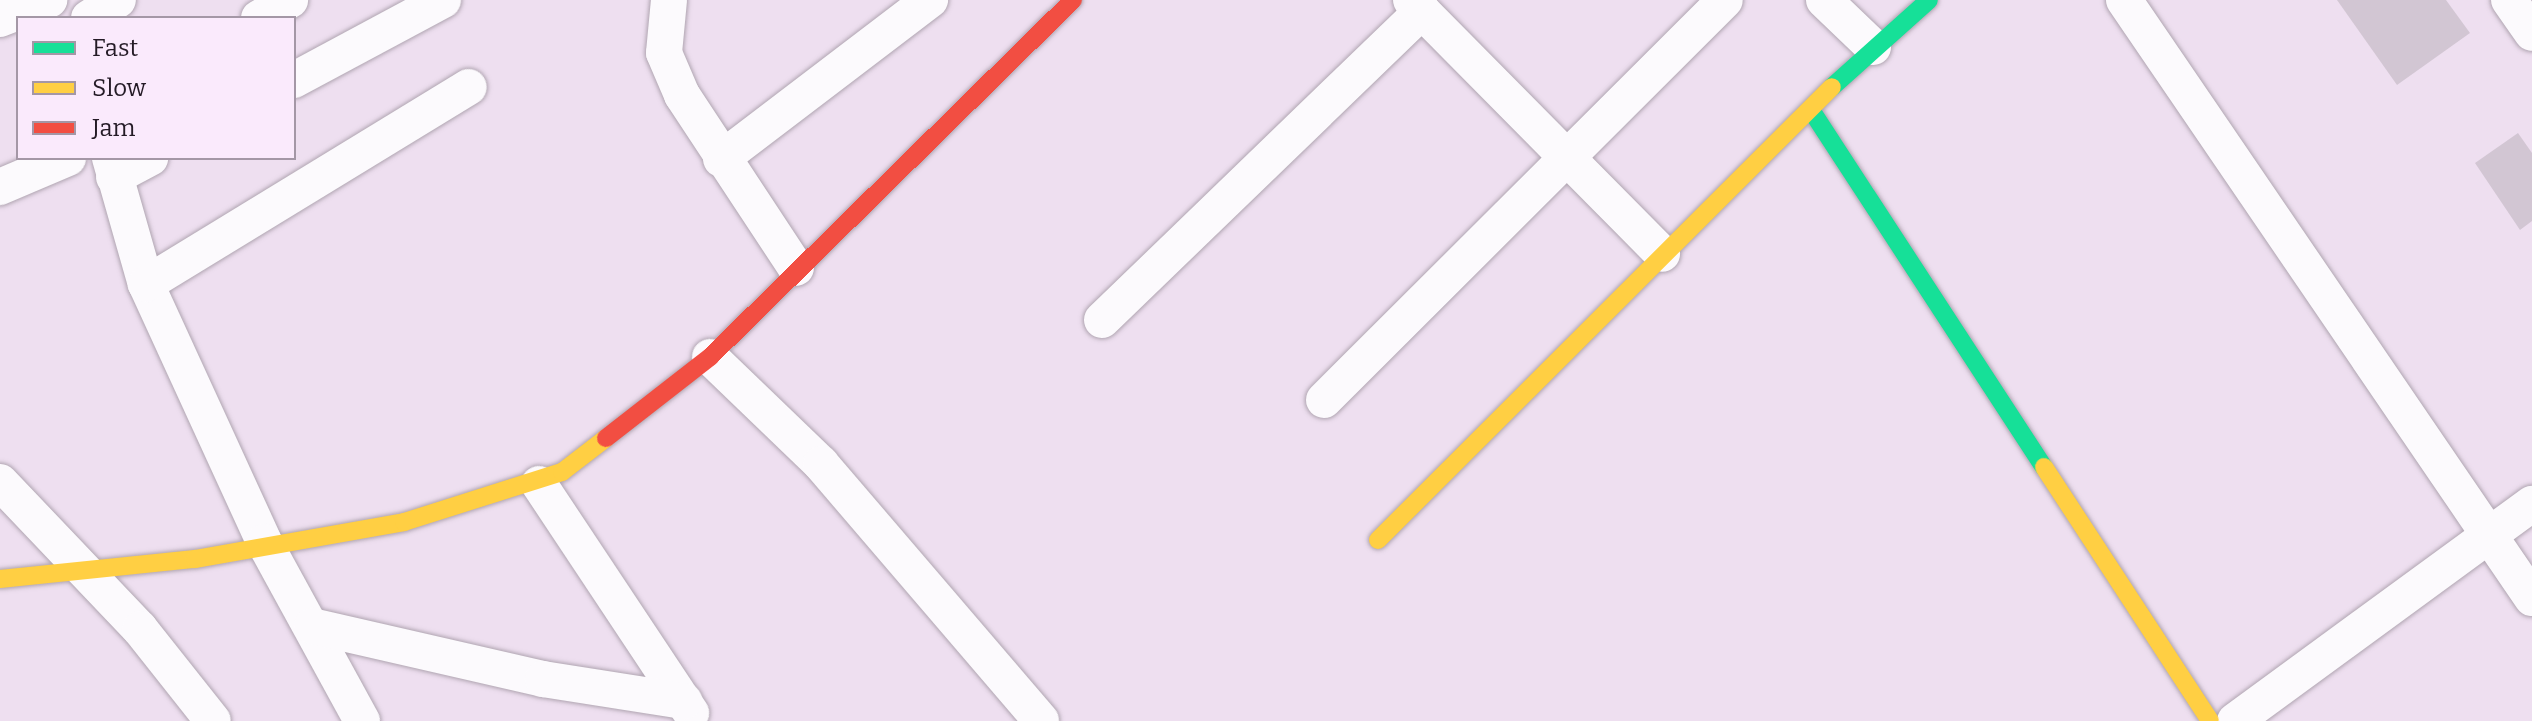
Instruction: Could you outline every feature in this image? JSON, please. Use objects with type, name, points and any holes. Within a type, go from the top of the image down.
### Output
[{"type":"street","points":[[0,19],[49,0]]},
{"type":"street","points":[[92,16],[118,0]]},
{"type":"street","points":[[262,16],[290,0]]},
{"type":"street","points":[[296,79],[443,0]]},
{"type":"street","points":[[669,0],[664,53],[721,159],[796,268]]},
{"type":"street","points":[[721,159],[930,0]]},
{"type":"street","points":[[0,579],[78,566],[195,559],[264,542],[404,522],[539,484],[590,455],[710,357],[796,268],[1073,0]]},
{"type":"street","points":[[1324,400],[1566,162],[1725,0]]},
{"type":"street","points":[[1824,0],[1873,47]]},
{"type":"street","points":[[1378,540],[1662,254],[1813,113],[1873,47],[1929,0]]},
{"type":"street","points":[[2124,0],[2532,598]]},
{"type":"street","points":[[2509,0],[2532,33]]},
{"type":"street","points":[[1102,320],[1417,6],[1566,162],[1662,254]]},
{"type":"street","points":[[146,284],[469,87]]},
{"type":"street","points":[[1813,113],[2210,721]]},
{"type":"street","points":[[0,187],[63,160]]},
{"type":"street","points":[[142,160],[112,168],[146,284],[264,542],[362,721]]},
{"type":"street","points":[[710,357],[821,464],[1041,721]]},
{"type":"street","points":[[0,482],[213,721]]},
{"type":"street","points":[[539,484],[690,711]]},
{"type":"street","points":[[2235,721],[2532,504]]},
{"type":"street","points":[[312,626],[690,711]]},
{"type":"building","points":[[2337,0],[2446,0],[2470,33],[2397,85]]},
{"type":"building","points":[[2518,133],[2532,153],[2532,221],[2520,230],[2475,163]]},
{"type":"traffic: fast","points":[[1832,87],[1929,0]]},
{"type":"traffic: fast","points":[[1813,113],[2044,467]]},
{"type":"traffic: slow","points":[[1378,540],[1832,87]]},
{"type":"traffic: slow","points":[[0,579],[195,559],[404,522],[562,472],[606,438]]},
{"type":"traffic: slow","points":[[2044,467],[2210,721]]},
{"type":"traffic: jam","points":[[606,438],[710,357],[1073,0]]}]
